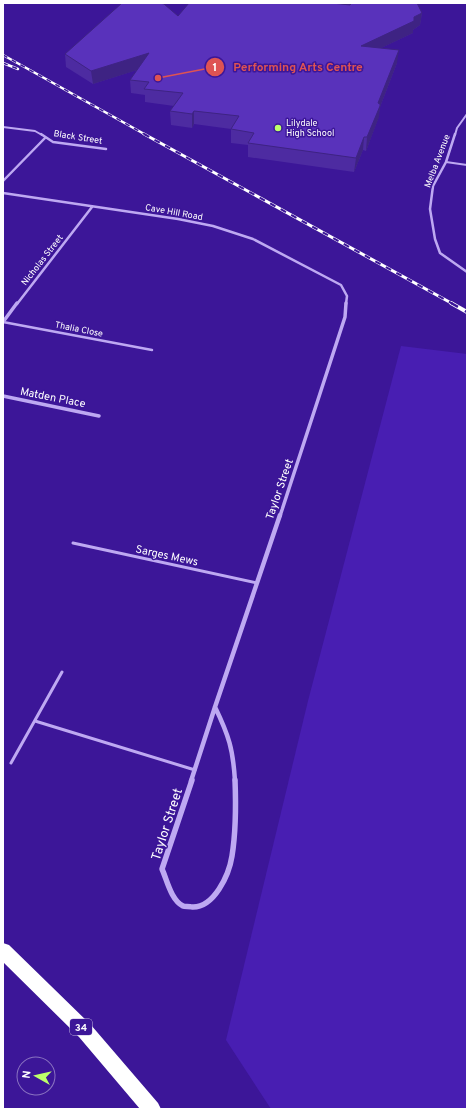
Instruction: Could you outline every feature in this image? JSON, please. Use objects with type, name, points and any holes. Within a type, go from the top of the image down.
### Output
[{"type":"highway","name":"34","points":[[3,951],[85,1031],[152,1109]]},
{"type":"street","name":"Melba Avenue","points":[[467,114],[457,128],[446,162],[433,186],[430,209],[435,239],[440,253],[467,272]]},
{"type":"street","name":"Black Street","points":[[3,127],[35,131],[53,142],[106,149]]},
{"type":"street","points":[[3,181],[45,138]]},
{"type":"street","name":"Cave Hill Road","points":[[3,193],[178,219],[214,226],[253,239],[333,281]]},
{"type":"street","name":"Nicholas Street","points":[[3,322],[92,207]]},
{"type":"street","name":"Taylor Street","points":[[215,708],[227,731],[233,753],[236,801],[232,857],[226,876],[212,898],[199,907],[183,906],[174,898],[162,868],[215,708],[257,583],[302,452],[344,317],[347,296],[341,285],[333,281]]},
{"type":"street","name":"Matden Place","points":[[3,396],[99,416]]},
{"type":"lane","points":[[446,162],[467,165]]},
{"type":"lane","name":"Thalia Close","points":[[3,322],[152,350]]},
{"type":"lane","name":"Sarges Mews","points":[[73,543],[257,583]]},
{"type":"lane","points":[[11,763],[62,672]]},
{"type":"lane","points":[[35,721],[195,770]]},
{"type":"shaded area","points":[[401,346],[467,354],[467,1109],[271,1109],[226,1040],[308,701]]},
{"type":"building","name":"Lilydale High School","points":[[122,3],[160,3],[164,4],[178,16],[189,3],[332,3],[350,5],[352,3],[417,3],[422,13],[414,17],[414,21],[361,46],[399,50],[378,103],[380,106],[367,137],[364,137],[356,158],[248,143],[254,133],[231,129],[239,116],[194,111],[192,114],[170,111],[183,93],[144,89],[149,82],[130,80],[149,53],[91,71],[65,54]]},
{"type":"railway","points":[[3,55],[146,135]]},
{"type":"railway","points":[[3,63],[18,69]]},
{"type":"railway","points":[[144,134],[453,304]]},
{"type":"railway","points":[[451,303],[467,312]]},
{"type":"place","name":"Performing Arts Centre","points":[[158,78]]},
{"type":"place","name":"Lilydale High School","points":[[278,128]]}]
